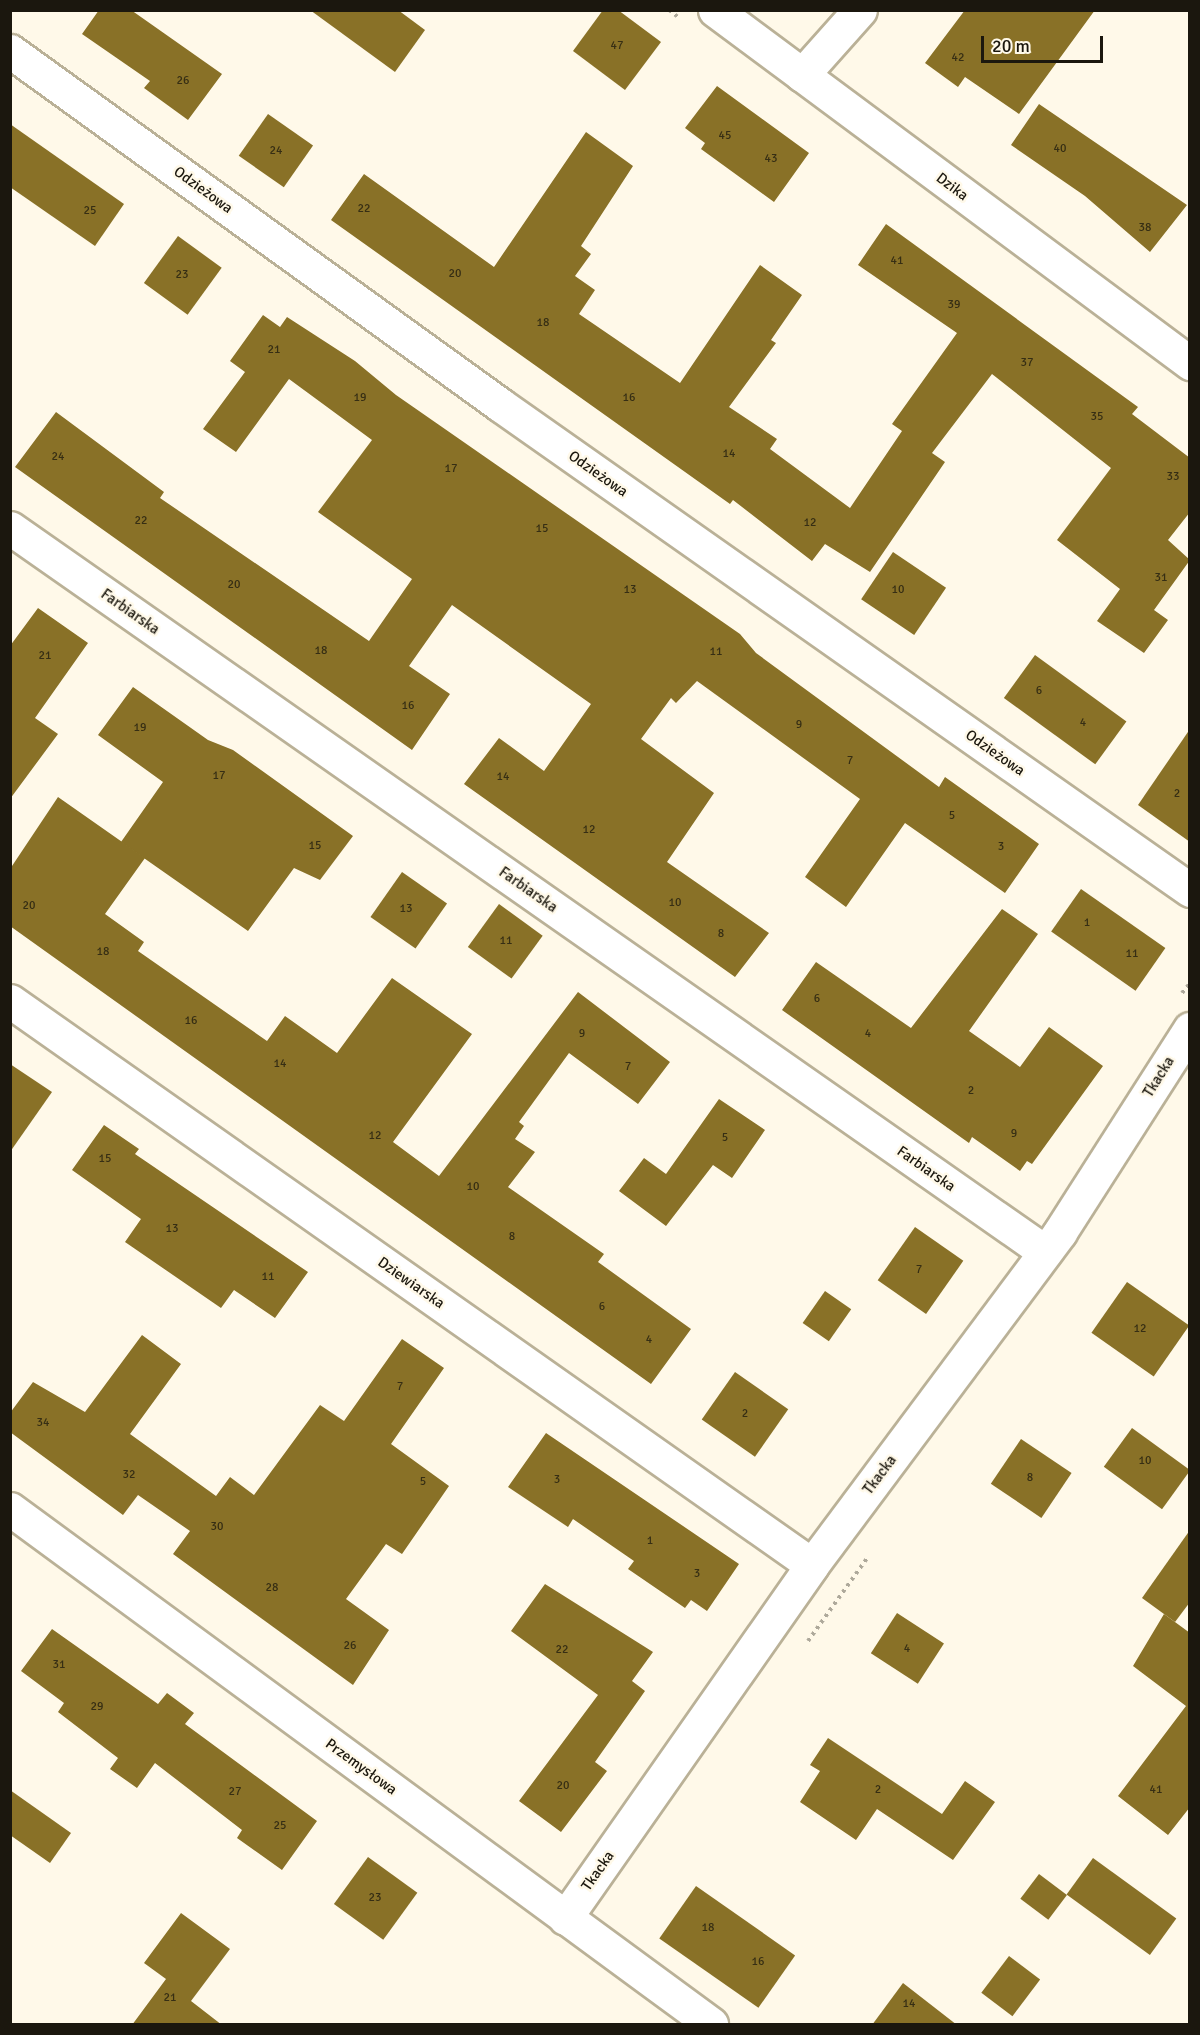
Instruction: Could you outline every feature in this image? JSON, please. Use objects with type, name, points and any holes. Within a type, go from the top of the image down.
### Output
[{"type":"street","name":"Dzika","points":[[715,10],[1190,363]]},
{"type":"street","points":[[802,75],[860,10]]},
{"type":"street","name":"Odzieżowa","points":[[10,51],[499,404],[1190,890]]},
{"type":"street","name":"Farbiarska","points":[[10,528],[1045,1252]]},
{"type":"street","name":"Dziewiarska","points":[[10,1001],[812,1565]]},
{"type":"street","name":"Tkacka","points":[[565,1918],[812,1565],[1045,1252],[1190,1029]]},
{"type":"street","name":"Przemysłowa","points":[[10,1509],[711,2025]]},
{"type":"building","points":[[99,10],[131,10],[222,74],[188,120],[144,88],[150,81],[82,34]]},
{"type":"building","points":[[310,10],[398,10],[425,30],[395,72]]},
{"type":"building","points":[[603,10],[618,10],[661,42],[625,90],[573,51]]},
{"type":"building","points":[[965,10],[1095,10],[1019,114],[965,77],[958,87],[925,63]]},
{"type":"building","points":[[717,86],[809,153],[774,202],[701,149],[705,143],[685,128]]},
{"type":"building","points":[[1039,104],[1187,205],[1150,252],[1085,196],[1011,145]]},
{"type":"building","points":[[268,114],[313,146],[284,187],[239,156]]},
{"type":"building","points":[[10,124],[124,204],[95,246],[10,187]]},
{"type":"building","points":[[586,132],[633,166],[581,246],[591,254],[575,276],[595,290],[579,314],[680,383],[760,265],[802,295],[771,340],[776,343],[729,407],[777,439],[770,449],[850,508],[902,431],[892,424],[957,333],[858,265],[886,224],[1138,407],[1132,414],[1190,458],[1190,512],[1168,540],[1190,560],[1154,610],[1168,620],[1144,653],[1097,621],[1120,589],[1057,540],[1111,468],[992,374],[932,453],[945,462],[870,572],[825,544],[812,561],[733,500],[730,504],[331,220],[364,174],[494,267]]},
{"type":"building","points":[[178,236],[222,268],[188,315],[144,283]]},
{"type":"building","points":[[263,315],[280,327],[287,317],[355,361],[396,395],[740,634],[756,653],[939,787],[945,777],[1039,844],[1005,893],[905,823],[846,907],[805,877],[860,799],[697,681],[676,703],[671,698],[641,739],[714,793],[667,862],[769,933],[735,977],[464,784],[499,738],[544,771],[591,704],[452,605],[409,666],[450,694],[412,750],[15,467],[56,412],[164,492],[160,498],[369,641],[412,579],[318,512],[372,440],[289,379],[236,452],[203,429],[245,372],[230,361]]},
{"type":"building","points":[[893,552],[946,588],[914,635],[861,599]]},
{"type":"building","points":[[38,608],[88,643],[35,718],[58,734],[10,799],[10,646]]},
{"type":"building","points":[[1035,655],[1126,721],[1095,764],[1004,698]]},
{"type":"building","points":[[133,687],[208,740],[233,750],[353,836],[320,880],[294,868],[248,931],[121,842],[163,782],[98,735]]},
{"type":"building","points":[[1190,729],[1190,842],[1138,805]]},
{"type":"building","points":[[58,797],[145,858],[105,914],[144,942],[138,951],[267,1041],[285,1016],[337,1053],[392,978],[472,1034],[393,1142],[439,1176],[578,992],[670,1062],[638,1104],[569,1053],[519,1122],[524,1126],[515,1139],[535,1152],[508,1187],[604,1254],[598,1262],[691,1329],[651,1384],[10,926],[10,869]]},
{"type":"building","points":[[402,872],[447,904],[416,949],[370,917]]},
{"type":"building","points":[[1081,889],[1165,948],[1136,991],[1051,932]]},
{"type":"building","points":[[499,904],[543,936],[512,979],[468,947]]},
{"type":"building","points":[[1002,909],[1038,934],[969,1031],[1020,1067],[1049,1027],[1103,1066],[1032,1164],[1027,1161],[1020,1171],[972,1137],[969,1143],[782,1010],[816,962],[911,1028]]},
{"type":"building","points":[[10,1064],[52,1092],[10,1152]]},
{"type":"building","points":[[719,1099],[765,1130],[732,1178],[713,1165],[666,1226],[619,1191],[644,1158],[666,1174]]},
{"type":"building","points":[[104,1125],[139,1149],[135,1154],[308,1272],[275,1318],[234,1290],[221,1308],[125,1242],[141,1219],[72,1170]]},
{"type":"building","points":[[915,1227],[963,1261],[926,1314],[878,1280]]},
{"type":"building","points":[[1127,1282],[1189,1326],[1154,1376],[1091,1333]]},
{"type":"building","points":[[825,1291],[851,1309],[829,1341],[803,1323]]},
{"type":"building","points":[[142,1335],[181,1364],[130,1434],[216,1496],[230,1477],[254,1495],[320,1405],[344,1421],[402,1339],[444,1368],[391,1444],[449,1486],[402,1554],[386,1544],[346,1599],[389,1630],[353,1685],[173,1554],[190,1531],[138,1495],[123,1515],[10,1432],[10,1413],[33,1382],[85,1412]]},
{"type":"building","points":[[735,1372],[788,1409],[755,1457],[702,1420]]},
{"type":"building","points":[[1132,1428],[1190,1470],[1162,1509],[1104,1467]]},
{"type":"building","points":[[546,1433],[739,1564],[707,1611],[691,1600],[685,1608],[628,1569],[634,1561],[573,1519],[568,1527],[508,1487]]},
{"type":"building","points":[[1021,1439],[1072,1473],[1041,1518],[991,1484]]},
{"type":"building","points":[[1190,1530],[1190,1602],[1175,1622],[1142,1598]]},
{"type":"building","points":[[545,1584],[653,1652],[632,1681],[645,1691],[595,1762],[607,1771],[561,1832],[519,1801],[598,1695],[511,1631]]},
{"type":"building","points":[[897,1613],[944,1643],[918,1684],[871,1653]]},
{"type":"building","points":[[1164,1614],[1190,1633],[1190,1807],[1168,1835],[1118,1796],[1186,1706],[1133,1666]]},
{"type":"building","points":[[52,1629],[158,1704],[167,1693],[194,1713],[185,1724],[317,1821],[282,1870],[237,1838],[242,1830],[155,1763],[137,1788],[110,1769],[118,1758],[58,1712],[64,1703],[21,1671]]},
{"type":"building","points":[[828,1738],[942,1814],[965,1781],[995,1802],[953,1860],[877,1809],[856,1840],[800,1802],[820,1771],[810,1765]]},
{"type":"building","points":[[10,1790],[71,1833],[50,1863],[10,1835]]},
{"type":"building","points":[[368,1857],[417,1893],[383,1940],[334,1904]]},
{"type":"building","points":[[1093,1858],[1176,1919],[1150,1955],[1067,1894]]},
{"type":"building","points":[[1039,1874],[1067,1895],[1048,1920],[1020,1899]]},
{"type":"building","points":[[696,1886],[795,1955],[758,2008],[659,1938]]},
{"type":"building","points":[[181,1913],[230,1949],[191,2001],[222,2025],[132,2025],[166,1979],[144,1963]]},
{"type":"building","points":[[1009,1956],[1040,1979],[1012,2016],[981,1993]]},
{"type":"building","points":[[903,1983],[957,2025],[872,2025]]}]
